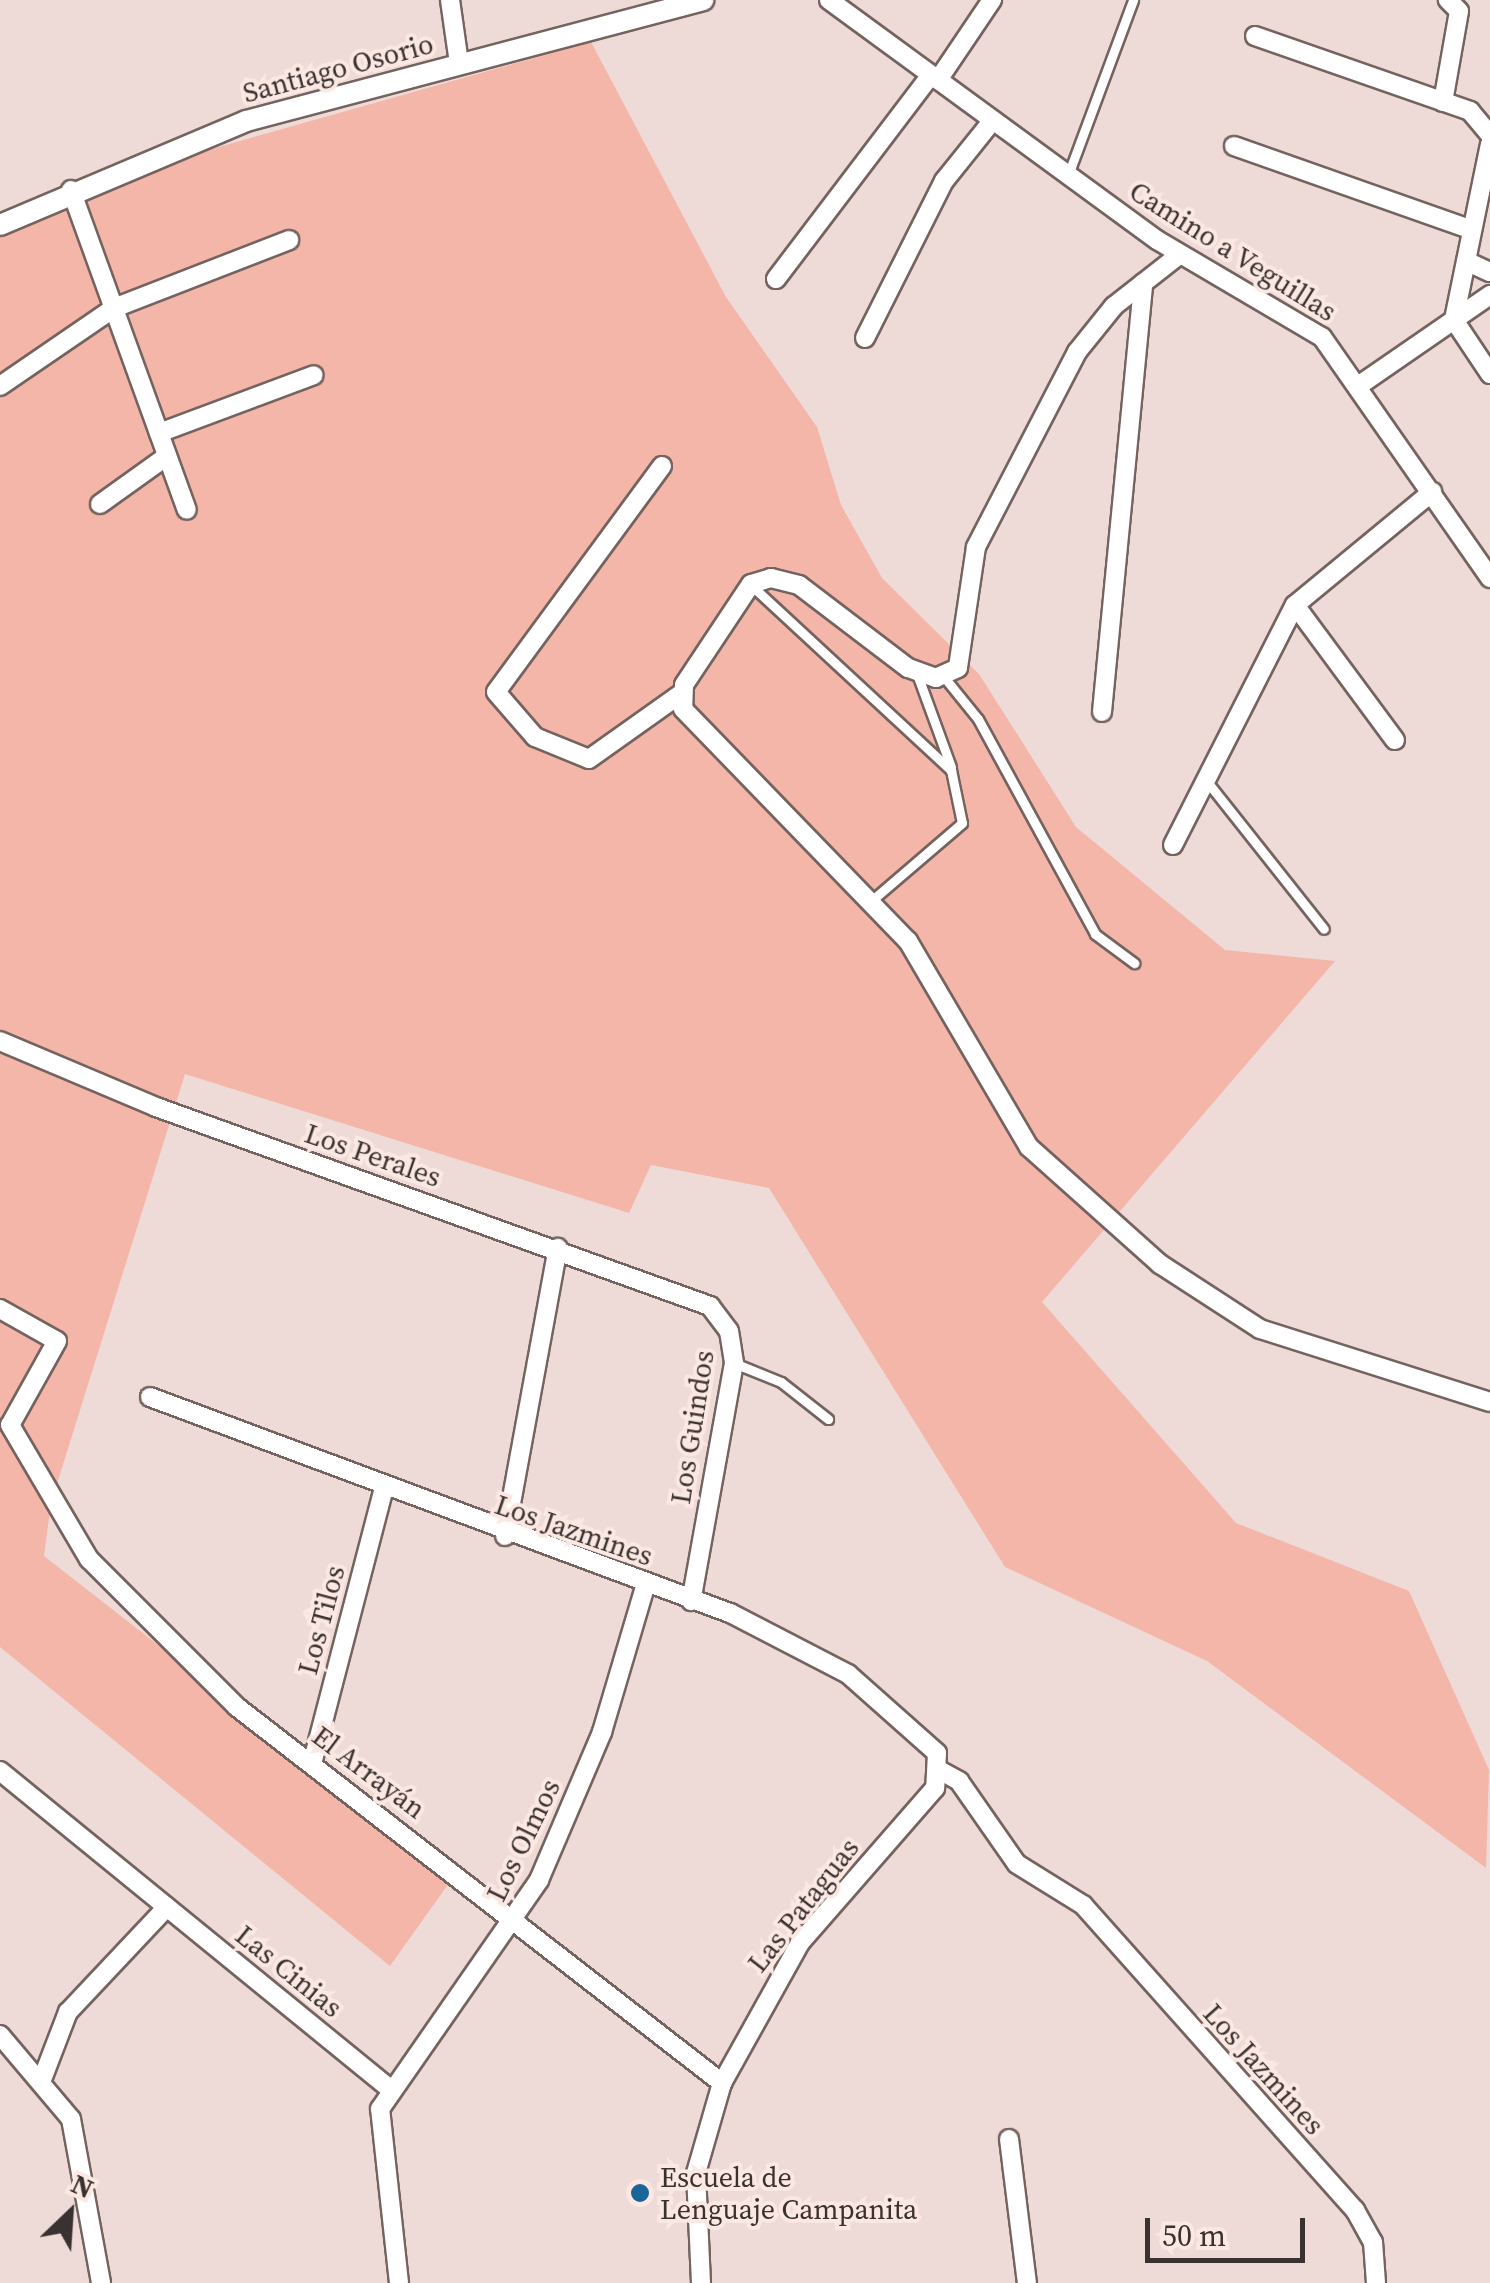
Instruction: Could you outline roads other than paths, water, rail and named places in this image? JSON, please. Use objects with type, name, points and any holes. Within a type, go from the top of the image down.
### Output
[{"type":"street","points":[[450,0],[459,63]]},
{"type":"street","name":"Santiago Osorio","points":[[0,225],[71,190],[246,121],[703,0]]},
{"type":"street","name":"Camino a Veguillas","points":[[829,0],[1180,255],[1308,326],[1361,384],[1490,578]]},
{"type":"street","points":[[776,279],[992,0]]},
{"type":"street","points":[[1443,102],[1453,4]]},
{"type":"street","points":[[1255,36],[1478,116],[1490,136]]},
{"type":"street","points":[[866,338],[944,182],[993,120]]},
{"type":"street","points":[[1490,144],[1454,320],[1490,374]]},
{"type":"street","points":[[1234,146],[1472,230]]},
{"type":"street","points":[[71,190],[187,510]]},
{"type":"street","points":[[0,386],[114,308],[289,240]]},
{"type":"street","points":[[662,466],[496,692],[535,737],[590,759],[682,692],[751,584],[799,585],[916,672],[944,676],[963,660],[962,613],[984,525],[1084,340],[1143,283],[1180,255]]},
{"type":"street","points":[[1466,261],[1490,272]]},
{"type":"street","points":[[1102,712],[1143,283]]},
{"type":"street","points":[[1361,384],[1490,295]]},
{"type":"street","points":[[159,433],[314,375]]},
{"type":"street","points":[[100,504],[167,456]]},
{"type":"street","points":[[1172,844],[1295,605],[1432,492]]},
{"type":"street","points":[[1295,605],[1394,740]]},
{"type":"street","points":[[682,692],[692,723],[872,900],[921,960],[1013,1127],[1182,1282],[1293,1342],[1490,1402]]},
{"type":"street","name":"Los Perales","points":[[0,1041],[187,1119],[682,1291],[724,1322]]},
{"type":"street","points":[[505,1536],[558,1248]]},
{"type":"street","name":"El Arrayán","points":[[0,1309],[57,1342],[10,1425],[74,1539],[237,1707],[722,2083]]},
{"type":"street","name":"Los Guindos","points":[[691,1601],[734,1363],[724,1322]]},
{"type":"street","name":"Los Jazmines","points":[[150,1397],[383,1491],[691,1601],[848,1674],[932,1746],[941,1771],[959,1781],[1017,1864],[1083,1905],[1364,2220],[1376,2283]]},
{"type":"street","name":"Los Tilos","points":[[312,1764],[383,1491]]},
{"type":"street","name":"Los Olmos","points":[[390,2089],[516,1920],[602,1732],[646,1584]]},
{"type":"street","name":"Las Cinias","points":[[0,1771],[390,2089]]},
{"type":"street","name":"Las Pataguas","points":[[722,2083],[800,1943],[941,1771]]},
{"type":"street","points":[[42,2076],[68,2012],[167,1907]]},
{"type":"street","points":[[0,2034],[42,2076],[76,2136],[101,2283]]},
{"type":"street","points":[[701,2283],[696,2173],[722,2083]]},
{"type":"street","points":[[390,2089],[378,2121],[399,2283]]},
{"type":"street","points":[[1009,2139],[1027,2283]]},
{"type":"lane","points":[[1068,175],[1133,0]]},
{"type":"lane","points":[[751,584],[951,770]]},
{"type":"lane","points":[[872,900],[962,823],[951,770],[916,672]]},
{"type":"lane","points":[[944,676],[978,718],[1094,934],[1134,963]]},
{"type":"lane","points":[[1205,779],[1324,928]]},
{"type":"lane","points":[[734,1363],[782,1382],[828,1419]]},
{"type":"place","name":"Escuela de Lenguaje Campanita","points":[[640,2193]]}]
